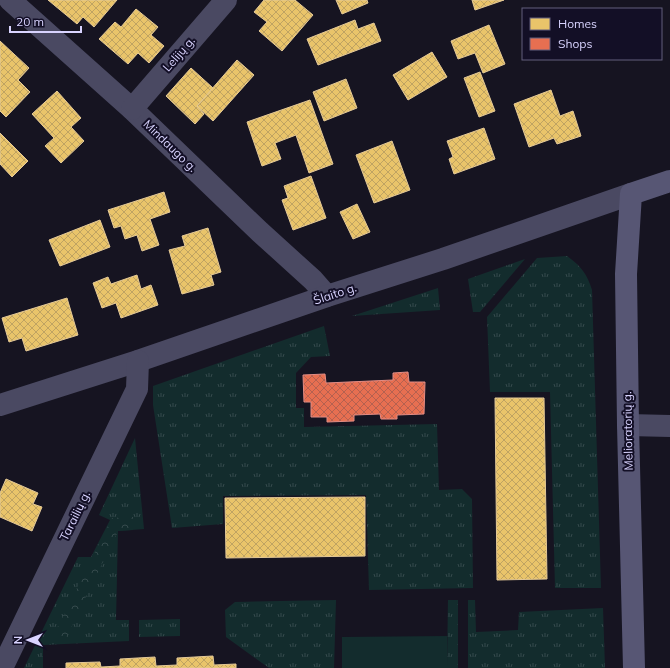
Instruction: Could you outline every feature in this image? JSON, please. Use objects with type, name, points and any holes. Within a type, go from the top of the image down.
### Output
[{"type":"main road","name":"Šlaito g.","points":[[631,194],[670,181]]},
{"type":"main road","name":"Melioratorių g.","points":[[631,194],[626,274],[634,668]]},
{"type":"street","name":"Mindaugo g.","points":[[10,0],[132,109],[260,232],[313,280],[327,296]]},
{"type":"street","name":"Lelijų g.","points":[[132,109],[226,0]]},
{"type":"street","name":"Šlaito g.","points":[[0,405],[138,361],[327,296],[443,259],[631,194]]},
{"type":"street","name":"Tarailių g.","points":[[2,668],[137,389],[138,361]]},
{"type":"street","points":[[628,425],[670,426]]},
{"type":"green space","points":[[567,256],[583,271],[592,290],[601,588],[555,588],[550,392],[490,392],[487,317],[537,258]]},
{"type":"green space","points":[[525,259],[480,312],[473,312],[468,279]]},
{"type":"green space","points":[[438,288],[440,310],[352,316]]},
{"type":"green space","points":[[324,326],[330,356],[311,357],[296,373],[296,408],[304,408],[304,427],[437,424],[439,490],[462,489],[472,499],[473,588],[369,590],[366,495],[223,496],[223,524],[172,528],[153,405],[153,386]]},
{"type":"green space","points":[[135,438],[144,529],[118,531],[116,620],[129,620],[129,641],[43,645],[43,668],[24,668],[78,557],[91,557],[110,520],[99,515]]},
{"type":"green space","points":[[133,517],[133,530],[118,531],[65,640],[51,640],[112,518]]},
{"type":"green space","points":[[336,600],[334,668],[269,668],[226,637],[225,610],[235,602]]},
{"type":"green space","points":[[448,600],[458,600],[458,668],[447,668]]},
{"type":"green space","points":[[468,600],[475,600],[476,632],[518,630],[519,612],[603,608],[605,668],[468,668]]},
{"type":"green space","points":[[180,619],[180,636],[139,637],[139,620]]},
{"type":"green space","points":[[447,636],[447,668],[342,668],[342,637]]},
{"type":"building: Homes","points":[[48,0],[117,0],[94,27],[83,17],[77,24]]},
{"type":"building: Homes","points":[[264,0],[295,0],[313,15],[282,51],[259,31],[267,22],[254,12]]},
{"type":"building: Homes","points":[[336,0],[367,0],[368,3],[342,14]]},
{"type":"building: Homes","points":[[472,0],[504,0],[475,10]]},
{"type":"building: Homes","points":[[136,9],[158,27],[151,35],[164,46],[149,63],[138,53],[128,64],[99,39],[115,22],[121,27]]},
{"type":"building: Homes","points":[[355,20],[358,29],[374,23],[381,41],[318,65],[307,39]]},
{"type":"building: Homes","points":[[489,25],[505,64],[483,73],[475,53],[458,59],[451,41]]},
{"type":"building: Homes","points":[[0,41],[29,68],[18,80],[30,92],[6,117],[0,111]]},
{"type":"building: Homes","points":[[432,52],[447,77],[408,100],[393,75]]},
{"type":"building: Homes","points":[[237,60],[254,75],[213,121],[197,106]]},
{"type":"building: Homes","points":[[191,68],[213,88],[197,106],[204,114],[195,124],[166,96]]},
{"type":"building: Homes","points":[[480,72],[495,111],[479,117],[464,78]]},
{"type":"building: Homes","points":[[346,79],[357,108],[324,121],[313,92]]},
{"type":"building: Homes","points":[[551,90],[560,116],[573,111],[581,136],[557,144],[554,138],[529,147],[514,104]]},
{"type":"building: Homes","points":[[57,91],[81,118],[71,127],[84,141],[61,163],[45,146],[54,138],[32,114]]},
{"type":"building: Homes","points":[[310,100],[333,164],[309,173],[296,135],[275,143],[281,159],[262,166],[247,122]]},
{"type":"building: Homes","points":[[484,128],[495,159],[454,174],[449,159],[453,157],[447,141]]},
{"type":"building: Homes","points":[[0,133],[28,161],[12,177],[0,164]]},
{"type":"building: Homes","points":[[392,141],[410,190],[374,203],[356,155]]},
{"type":"building: Homes","points":[[311,176],[326,218],[293,230],[282,200],[288,198],[284,186]]},
{"type":"building: Homes","points":[[164,192],[170,212],[150,219],[159,245],[142,251],[137,235],[125,239],[121,226],[114,228],[108,210]]},
{"type":"building: Homes","points":[[357,204],[370,232],[353,239],[340,212]]},
{"type":"building: Homes","points":[[100,220],[110,247],[60,266],[49,240]]},
{"type":"building: Homes","points":[[208,228],[221,272],[211,275],[214,285],[182,294],[169,250],[185,246],[182,236]]},
{"type":"building: Homes","points":[[137,275],[141,289],[151,285],[158,305],[121,318],[116,303],[102,308],[93,283],[108,277],[111,284]]},
{"type":"building: Homes","points":[[67,298],[78,335],[26,351],[22,338],[9,342],[2,318]]},
{"type":"building: Homes","points":[[495,398],[544,398],[547,579],[497,580]]},
{"type":"building: Homes","points":[[6,479],[38,493],[33,504],[42,507],[32,531],[0,517],[0,493]]},
{"type":"building: Homes","points":[[365,497],[365,556],[226,558],[225,498]]},
{"type":"building: Homes","points":[[213,656],[214,665],[236,664],[236,668],[66,668],[66,663],[100,662],[101,667],[120,666],[120,659],[155,657],[156,666],[177,665],[177,658]]},
{"type":"building: Shops","points":[[408,372],[409,382],[425,382],[424,414],[397,415],[397,419],[381,419],[380,414],[354,415],[354,421],[327,422],[327,417],[311,417],[311,402],[304,402],[303,375],[325,374],[326,383],[393,380],[393,373]]}]
